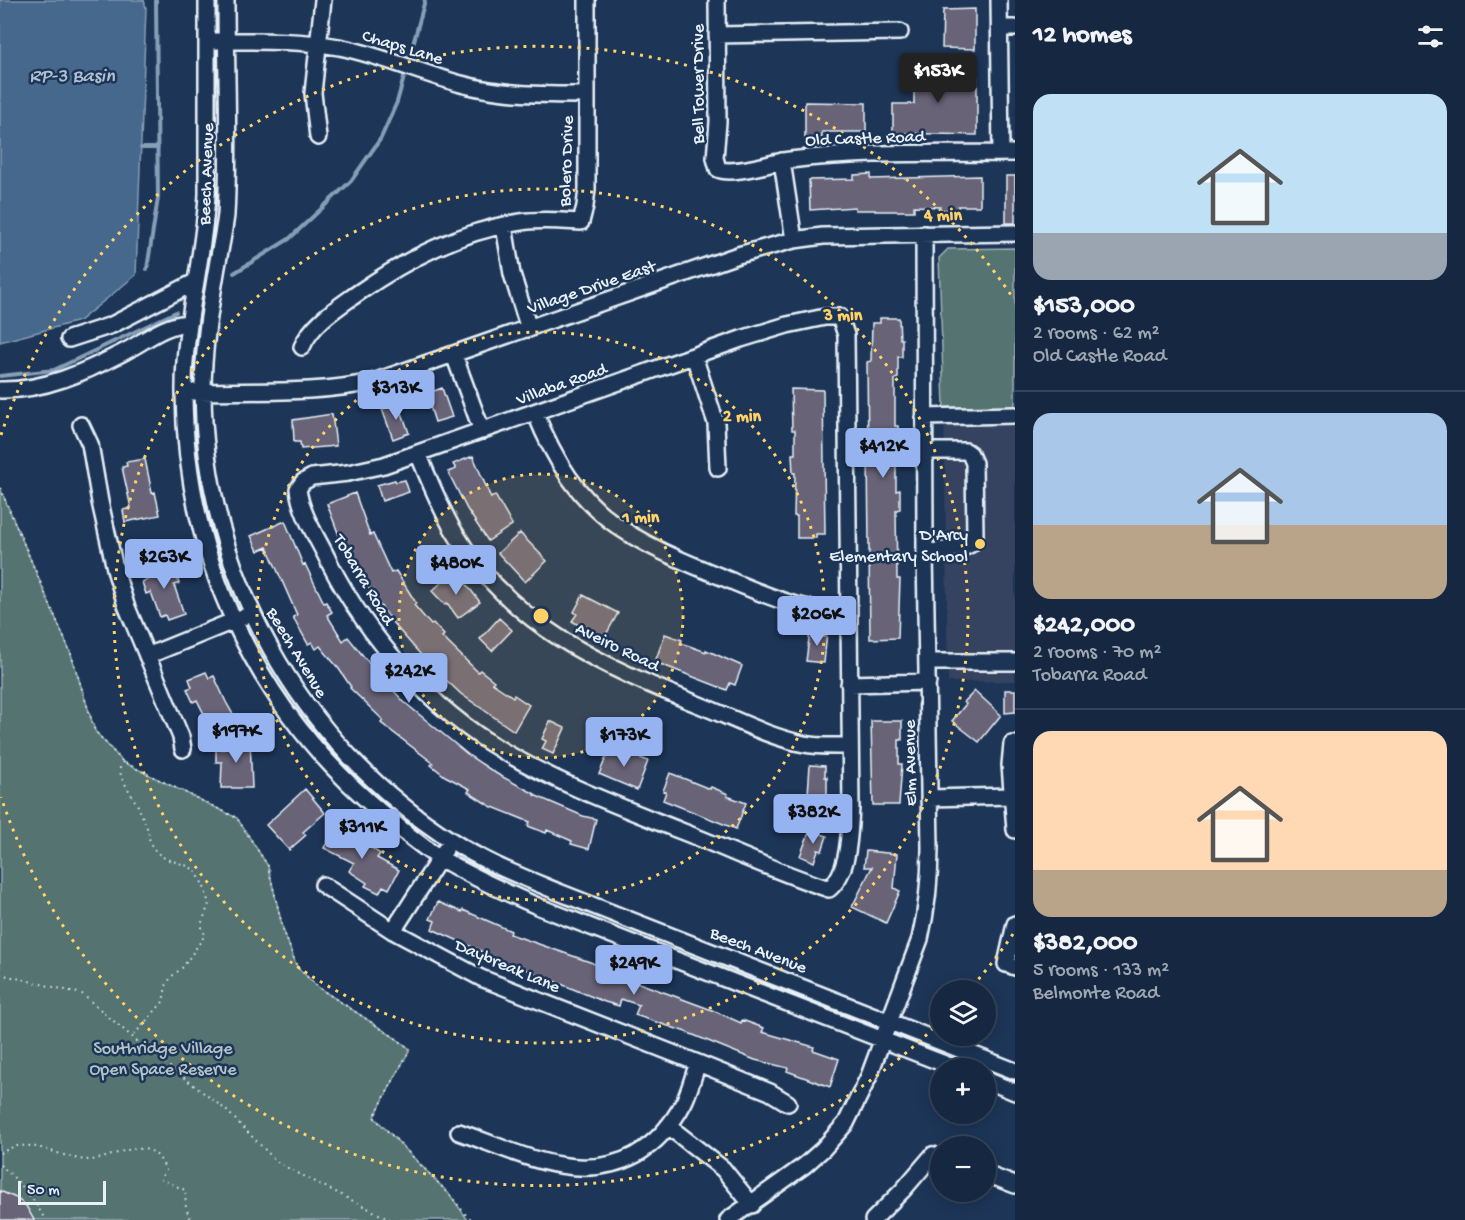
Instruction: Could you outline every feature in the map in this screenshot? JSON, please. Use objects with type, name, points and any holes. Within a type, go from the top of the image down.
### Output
[{"type":"street","name":"Beech Avenue","points":[[207,0],[206,222],[189,323],[184,392],[187,453],[194,502],[204,543],[234,621],[283,708],[358,794],[439,858],[492,886],[542,908],[930,1058]]},
{"type":"street","name":"Beech Avenue","points":[[226,0],[225,218],[206,344],[203,392],[206,453],[218,517],[241,588],[252,614],[298,695],[340,746],[382,789],[452,841],[502,869],[1015,1071]]},
{"type":"street","points":[[318,137],[313,93],[323,0]]},
{"type":"street","name":"Bolero Drive","points":[[302,346],[312,328],[351,298],[390,271],[451,241],[504,226],[541,221],[581,222],[587,189],[587,0]]},
{"type":"street","name":"Bell Tower Drive","points":[[717,0],[716,158],[718,169]]},
{"type":"street","points":[[999,0],[1007,28],[1008,153]]},
{"type":"street","points":[[717,35],[900,32]]},
{"type":"street","name":"Chaps Lane","points":[[207,41],[280,41],[317,44],[351,50],[460,84],[503,92],[547,96],[587,95]]},
{"type":"street","name":"Old Castle Road","points":[[718,169],[734,171],[782,161],[836,156],[1008,153]]},
{"type":"street","points":[[782,161],[794,240]]},
{"type":"street","points":[[504,226],[512,274],[529,329]]},
{"type":"street","name":"Village Drive East","points":[[184,392],[294,391],[347,387],[391,378],[738,255],[794,240],[839,236],[1015,233]]},
{"type":"street","name":"Elm Avenue","points":[[728,1220],[805,1165],[838,1134],[861,1094],[883,1040],[920,939],[924,922],[930,877],[924,451],[924,234]]},
{"type":"street","points":[[69,339],[112,325],[195,282]]},
{"type":"street","name":"Villaba Road","points":[[298,489],[303,482],[312,477],[348,473],[384,465],[694,356],[787,326],[825,317],[840,317],[846,335],[848,611]]},
{"type":"street","points":[[0,390],[26,388],[67,378],[123,353],[169,327],[189,323]]},
{"type":"street","points":[[454,355],[482,431]]},
{"type":"street","points":[[694,356],[716,423],[718,468]]},
{"type":"street","points":[[535,412],[548,445],[568,479],[593,507],[628,534],[660,552],[789,604],[812,610],[848,611],[850,746]]},
{"type":"street","points":[[924,417],[1015,415]]},
{"type":"street","points":[[81,425],[90,444],[106,534],[116,573],[147,656],[182,737],[183,749]]},
{"type":"street","points":[[924,451],[966,451],[973,458],[975,536],[965,547],[925,553]]},
{"type":"street","name":"Aveiro Road","points":[[418,453],[453,529],[477,563],[515,605],[569,645],[621,672],[768,732],[803,744],[850,746]]},
{"type":"street","name":"Tobarra Road","points":[[298,489],[302,505],[334,571],[387,650],[422,687],[473,731],[505,752],[580,789],[829,889],[841,875],[847,847],[851,808],[850,746]]},
{"type":"street","points":[[147,656],[252,614]]},
{"type":"street","points":[[927,662],[1015,662]]},
{"type":"street","points":[[849,684],[928,682]]},
{"type":"street","points":[[1014,744],[1010,765],[1015,830]]},
{"type":"street","points":[[929,798],[1012,796]]},
{"type":"street","points":[[393,931],[452,841]]},
{"type":"street","name":"Daybreak Lane","points":[[323,885],[393,931],[481,978],[770,1092],[788,1103]]},
{"type":"street","points":[[1010,966],[1015,924]]},
{"type":"street","points":[[459,1132],[548,1163],[590,1168],[609,1165],[634,1155],[651,1144],[668,1126],[684,1102],[698,1063]]},
{"type":"street","points":[[996,1084],[1015,1092]]},
{"type":"street","points":[[668,1126],[723,1169],[752,1205]]},
{"type":"street","points":[[873,1220],[930,1163]]},
{"type":"street","points":[[996,1178],[1015,1185]]},
{"type":"path","points":[[0,488],[71,654],[95,731],[123,762],[237,818],[268,866],[283,929],[297,967],[319,988],[410,1049],[374,1117],[473,1220]]},
{"type":"path","points":[[123,762],[120,768],[121,777],[138,806],[148,830],[150,843],[156,852],[166,859],[196,871],[209,904],[201,925],[205,935],[183,967],[171,977],[166,986],[163,1002],[132,1037]]},
{"type":"path","points":[[0,974],[82,994],[132,1037],[226,1110],[279,1163],[391,1220]]},
{"type":"path","points":[[0,1154],[15,1146],[41,1148],[64,1157],[90,1160],[128,1150],[148,1150],[160,1159],[166,1170],[160,1179],[185,1190],[186,1208],[191,1220]]},
{"type":"path","points":[[0,1165],[36,1202],[45,1220]]},
{"type":"shaded area","name":"D'Arcy Elementary School","points":[[944,407],[1015,408],[1015,681],[948,682]]},
{"type":"green space","points":[[1015,248],[1015,408],[944,407],[939,258],[948,249]]},
{"type":"green space","name":"Southridge Village Open Space Reserve","points":[[0,488],[71,654],[95,731],[123,762],[237,818],[268,866],[283,929],[297,967],[319,988],[410,1049],[374,1117],[450,1195],[468,1220],[0,1220]]},
{"type":"water","name":"RP-3 Basin","points":[[0,0],[144,0],[146,8],[136,275],[79,321],[0,342]]},
{"type":"building","points":[[975,9],[975,49],[942,48],[943,10]]},
{"type":"building","points":[[914,58],[932,58],[932,75],[962,74],[962,78],[977,77],[977,135],[893,133],[893,104],[914,104]]},
{"type":"building","points":[[805,102],[866,103],[866,132],[822,132],[822,138],[805,138]]},
{"type":"building","points":[[871,174],[871,179],[980,176],[980,206],[958,206],[958,209],[940,210],[940,207],[914,206],[914,211],[855,210],[855,207],[810,210],[809,180],[854,179],[854,175]]},
{"type":"building","points":[[1006,176],[1015,176],[1015,223],[1006,223]]},
{"type":"building","points":[[880,318],[899,318],[900,339],[902,339],[902,357],[898,357],[898,378],[895,379],[895,426],[898,426],[899,443],[896,443],[896,491],[900,490],[900,509],[896,510],[897,579],[900,579],[898,638],[870,639],[867,362],[871,361],[872,323],[880,323]]},
{"type":"building","points":[[442,388],[452,417],[435,422],[426,394]]},
{"type":"building","points":[[791,389],[823,390],[825,534],[816,534],[816,538],[797,538],[797,516],[794,516],[795,473],[793,473],[792,454],[795,454],[795,430],[792,430]]},
{"type":"building","points":[[399,404],[409,433],[393,439],[382,409]]},
{"type":"building","points":[[332,414],[336,446],[301,449],[300,442],[294,442],[293,420]]},
{"type":"building","points":[[473,456],[491,498],[495,495],[512,525],[488,541],[467,509],[448,472],[456,469],[453,464]]},
{"type":"building","points":[[145,459],[152,493],[155,492],[160,515],[125,522],[123,510],[131,508],[122,467],[127,466],[126,462]]},
{"type":"building","points":[[395,480],[396,482],[405,480],[409,492],[382,501],[377,485]]},
{"type":"building","points":[[355,493],[370,535],[373,534],[391,573],[396,571],[416,603],[414,605],[431,625],[433,623],[444,635],[442,637],[478,672],[480,670],[494,681],[492,683],[529,705],[514,731],[461,694],[428,663],[377,601],[340,538],[327,504]]},
{"type":"building","points":[[285,521],[303,565],[305,564],[324,603],[326,602],[332,612],[327,615],[343,641],[348,637],[404,702],[471,757],[534,795],[583,816],[596,819],[589,849],[571,844],[572,841],[547,830],[546,833],[528,826],[530,822],[490,806],[468,792],[470,789],[445,776],[431,765],[433,763],[381,723],[383,720],[350,688],[339,669],[320,646],[316,649],[312,642],[308,644],[293,617],[297,615],[267,547],[258,551],[251,536]]},
{"type":"building","points":[[520,533],[547,561],[525,582],[498,553]]},
{"type":"building","points":[[171,561],[179,583],[174,585],[184,614],[167,620],[165,615],[160,617],[151,592],[146,594],[142,582],[149,579],[146,569]]},
{"type":"building","points":[[450,575],[456,581],[461,577],[480,602],[458,618],[447,603],[445,605],[432,591]]},
{"type":"building","points":[[583,595],[618,613],[603,640],[572,621],[577,614],[574,612]]},
{"type":"building","points":[[499,618],[512,630],[492,651],[480,639]]},
{"type":"building","points":[[810,631],[827,632],[824,663],[806,661]]},
{"type":"building","points":[[665,634],[682,640],[681,643],[706,652],[706,650],[742,666],[735,685],[730,683],[727,690],[655,662]]},
{"type":"building","points":[[206,672],[209,678],[214,676],[235,718],[212,730],[197,700],[193,702],[187,689],[192,687],[189,679]]},
{"type":"building","points":[[1005,690],[1015,690],[1015,712],[1005,713]]},
{"type":"building","points":[[975,691],[1001,715],[979,742],[952,721],[966,704],[964,702]]},
{"type":"building","points":[[550,721],[565,728],[553,754],[542,749],[546,741],[542,739]]},
{"type":"building","points":[[871,721],[902,721],[902,740],[899,740],[899,764],[902,764],[899,805],[873,805]]},
{"type":"building","points":[[224,739],[250,739],[252,788],[221,788],[222,762],[216,762],[216,749],[224,749]]},
{"type":"building","points":[[611,746],[648,761],[637,790],[599,774]]},
{"type":"building","points":[[810,765],[825,766],[827,795],[808,794]]},
{"type":"building","points":[[670,773],[710,789],[711,787],[746,803],[736,829],[663,800],[666,792],[663,791]]},
{"type":"building","points":[[305,789],[325,813],[303,832],[306,835],[289,850],[266,825]]},
{"type":"building","points":[[336,827],[357,838],[380,854],[377,858],[399,870],[389,889],[383,886],[379,893],[365,886],[367,883],[349,871],[354,863],[324,848]]},
{"type":"building","points":[[810,830],[827,836],[822,851],[818,850],[814,862],[800,856]]},
{"type":"building","points":[[866,851],[897,854],[894,888],[900,891],[886,923],[852,907],[872,867],[864,867]]},
{"type":"building","points":[[438,902],[511,931],[510,934],[590,962],[613,971],[612,973],[741,1023],[742,1020],[764,1028],[762,1032],[814,1047],[813,1050],[839,1059],[830,1087],[787,1071],[788,1068],[755,1060],[686,1032],[635,1015],[639,1005],[621,999],[619,1006],[605,1002],[551,980],[550,982],[534,976],[535,972],[503,963],[432,929],[435,921],[430,919]]},
{"type":"building","points":[[0,1191],[16,1198],[26,1206],[34,1220],[0,1220]]},
{"type":"waterway","points":[[147,269],[158,198],[156,0]]},
{"type":"waterway","points":[[408,63],[425,0]]},
{"type":"waterway","points":[[234,273],[289,239],[351,181],[381,138],[397,102],[406,70]]},
{"type":"waterway","points":[[141,148],[158,148]]},
{"type":"waterway","points":[[0,376],[54,370],[176,312]]},
{"type":"place","name":"D'Arcy Elementary School","points":[[980,544]]}]
